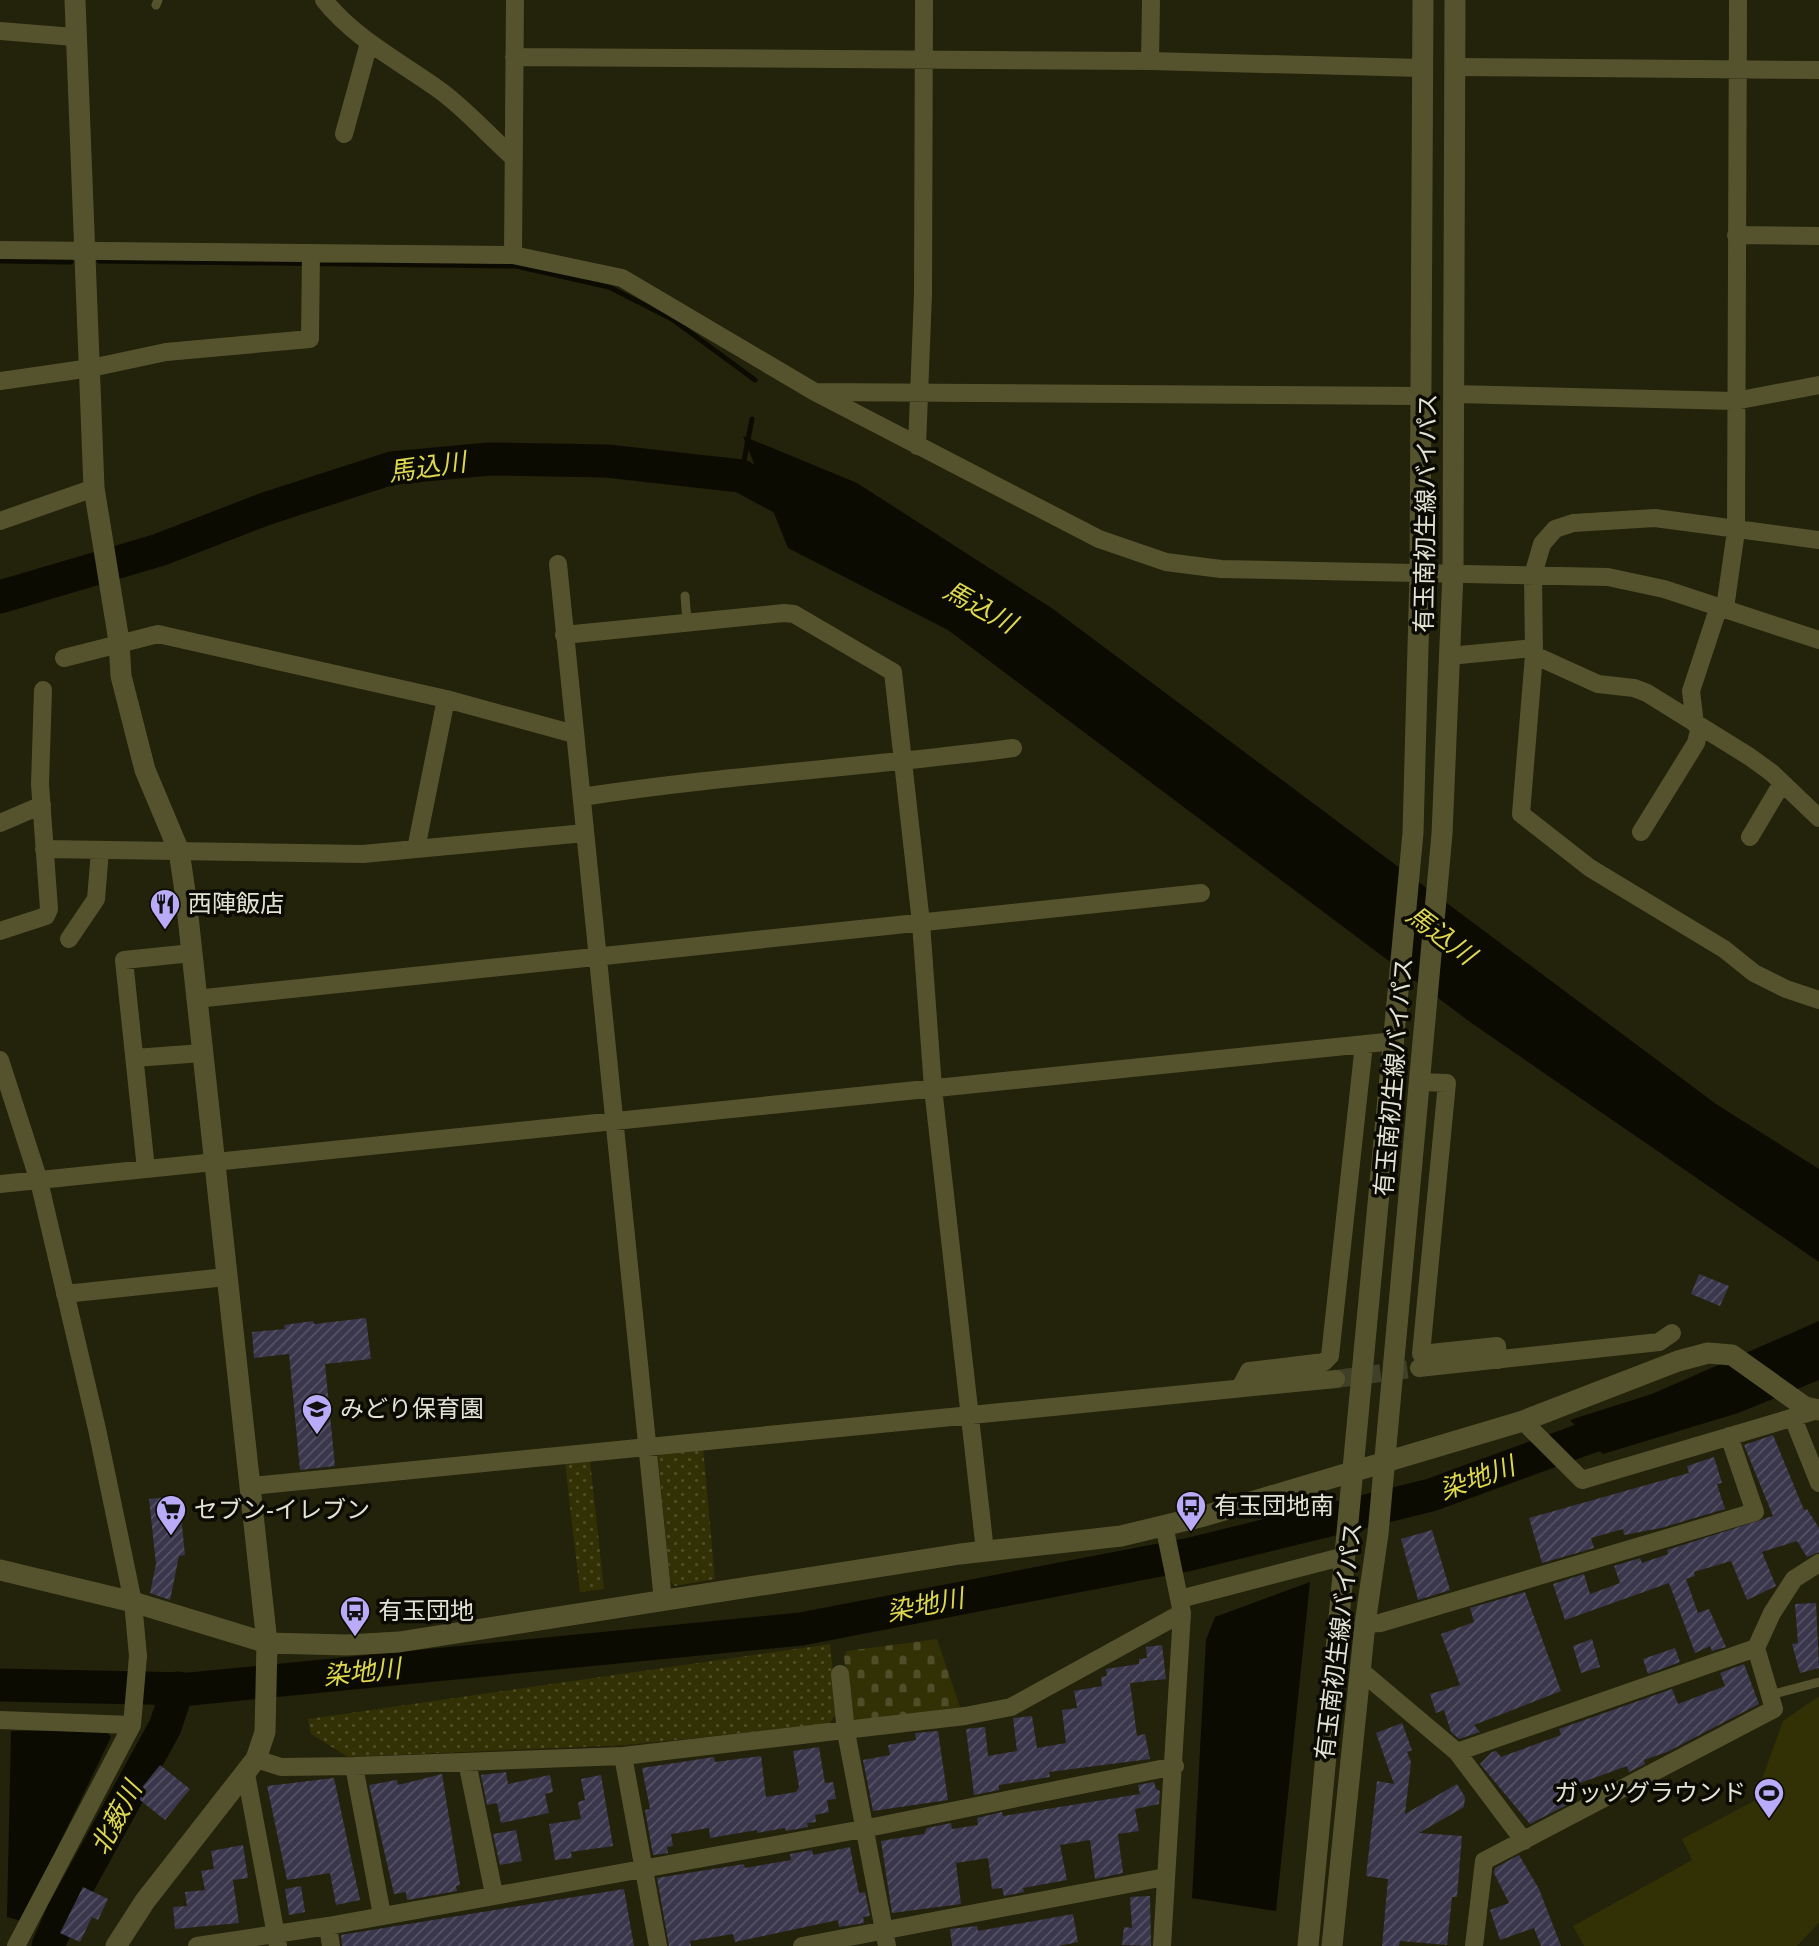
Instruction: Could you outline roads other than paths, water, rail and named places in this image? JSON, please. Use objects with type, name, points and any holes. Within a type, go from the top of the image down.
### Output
[{"type":"street","points":[[75,0],[74,37],[91,368],[94,488],[119,641],[121,676],[145,770],[179,851],[267,1643],[266,1719],[251,1766],[145,1901],[116,1946]]},
{"type":"street","points":[[324,0],[337,17],[369,43],[441,91],[514,158]]},
{"type":"street","points":[[513,255],[515,0]]},
{"type":"street","points":[[917,446],[921,392],[924,0]]},
{"type":"street","points":[[1150,61],[1151,0]]},
{"type":"street","name":"有玉南初生線バイパス","points":[[1308,1946],[1398,1015],[1413,833],[1420,573],[1423,0]]},
{"type":"street","name":"有玉南初生線バイパス","points":[[1332,1946],[1365,1624],[1378,1534],[1440,842],[1453,573],[1455,0]]},
{"type":"street","points":[[1641,832],[1696,743],[1698,725],[1691,691],[1722,607],[1736,531],[1738,0]]},
{"type":"street","points":[[0,32],[74,37]]},
{"type":"street","points":[[344,134],[369,43]]},
{"type":"street","points":[[514,57],[1150,61],[1422,68]]},
{"type":"street","points":[[1455,67],[1819,70]]},
{"type":"street","points":[[1736,235],[1819,236]]},
{"type":"street","points":[[0,250],[513,255],[622,278],[815,392],[917,446],[1099,539],[1166,562],[1221,569],[1608,577],[1664,589],[1819,640]]},
{"type":"street","points":[[0,380],[91,368],[166,352],[310,339],[311,254]]},
{"type":"street","points":[[1454,394],[1735,401],[1819,384]]},
{"type":"street","points":[[815,392],[1420,396]]},
{"type":"street","points":[[0,521],[94,488]]},
{"type":"street","points":[[1819,540],[1655,519],[1573,523],[1555,529],[1542,544],[1533,575],[1534,652],[1521,814],[1590,868],[1724,949],[1754,973],[1786,989],[1819,1000]]},
{"type":"street","points":[[558,564],[663,1601]]},
{"type":"street","points":[[564,635],[784,612],[794,614],[890,669],[894,677],[921,923],[933,1088],[985,1551]]},
{"type":"street","points":[[64,658],[119,641],[158,634],[446,699],[574,734]]},
{"type":"street","points":[[1449,656],[1534,652],[1598,684],[1633,688],[1647,693],[1731,743],[1782,783],[1819,818]]},
{"type":"street","points":[[0,931],[46,916],[49,909],[42,805],[43,690]]},
{"type":"street","points":[[416,849],[446,699]]},
{"type":"street","points":[[582,797],[687,781],[903,762],[1013,748]]},
{"type":"street","points":[[1750,837],[1782,783]]},
{"type":"street","points":[[0,823],[42,805]]},
{"type":"street","points":[[44,849],[292,855],[416,849],[585,833]]},
{"type":"street","points":[[69,939],[96,899],[100,851]]},
{"type":"street","points":[[196,999],[1201,893]]},
{"type":"street","points":[[146,1169],[124,960],[192,953]]},
{"type":"street","points":[[0,1184],[1395,1041]]},
{"type":"street","points":[[1241,1386],[1249,1371],[1324,1362],[1330,1356],[1364,1044]]},
{"type":"street","points":[[135,1058],[202,1053]]},
{"type":"street","points":[[0,1060],[39,1181],[133,1602],[138,1656],[132,1725],[16,1946]]},
{"type":"street","points":[[1420,1082],[1447,1083],[1421,1354],[1497,1346],[1498,1360]]},
{"type":"street","points":[[65,1294],[226,1277]]},
{"type":"street","points":[[1419,1368],[1659,1342],[1672,1333]]},
{"type":"street","points":[[0,1570],[133,1602],[267,1643],[335,1646],[399,1642],[985,1551],[1165,1529],[1384,1468],[1523,1421],[1693,1356],[1721,1353],[1732,1355],[1794,1409],[1819,1483]]},
{"type":"street","points":[[251,1486],[970,1416],[1241,1386],[1335,1379]]},
{"type":"street","points":[[1523,1421],[1582,1480],[1729,1436],[1794,1409],[1819,1410]]},
{"type":"street","points":[[1365,1624],[1380,1623],[1755,1513],[1729,1436]]},
{"type":"street","points":[[1162,1946],[1175,1766],[1181,1606],[1165,1529]]},
{"type":"street","points":[[251,1766],[354,1766],[623,1756],[846,1732],[1011,1707],[1181,1606],[1345,1550]]},
{"type":"street","points":[[1474,1946],[1484,1861],[1774,1709],[1756,1648],[1772,1613],[1794,1579],[1819,1563]]},
{"type":"street","points":[[1457,1752],[1756,1648]]},
{"type":"street","points":[[1361,1671],[1457,1752],[1524,1841]]},
{"type":"street","points":[[840,1674],[846,1732],[885,1938]]},
{"type":"street","points":[[0,1737],[0,1720],[132,1725]]},
{"type":"street","points":[[623,1756],[658,1946]]},
{"type":"street","points":[[467,1762],[494,1894]]},
{"type":"street","points":[[251,1766],[277,1940]]},
{"type":"street","points":[[354,1766],[382,1915]]},
{"type":"street","points":[[197,1946],[277,1940],[382,1915],[863,1829],[1175,1766]]},
{"type":"street","points":[[802,1946],[885,1938],[1165,1877]]},
{"type":"street","points":[[328,1926],[331,1946]]},
{"type":"lane","points":[[685,596],[687,622]]},
{"type":"lane","points":[[1770,1695],[1819,1682]]},
{"type":"water","points":[[743,436],[857,483],[1053,609],[1716,1104],[1819,1169],[1819,1262],[1470,1022],[948,630],[788,548]]},
{"type":"water","points":[[1819,1321],[1819,1380],[1738,1413],[1603,1454],[1570,1420],[1652,1394]]},
{"type":"water","points":[[1310,1582],[1276,1911],[1192,1898],[1206,1640],[1215,1617]]},
{"type":"water","points":[[105,1730],[111,1737],[22,1921],[7,1917],[11,1731]]},
{"type":"waterway","points":[[0,261],[71,262]]},
{"type":"waterway","points":[[99,261],[516,266],[609,287],[672,319],[755,380]]},
{"type":"waterway","points":[[741,476],[752,419]]},
{"type":"waterway","name":"馬込川","points":[[0,597],[159,550],[265,509],[392,468],[489,459],[607,461],[741,476],[804,510]]},
{"type":"waterway","name":"染地川","points":[[0,1685],[190,1689],[801,1629],[1191,1554],[1431,1495],[1587,1438],[1631,1425]]},
{"type":"waterway","name":"北薮川","points":[[48,1946],[62,1914],[165,1727],[178,1688]]},
{"type":"tunnel","points":[[1336,1379],[1419,1368]]},
{"type":"place","name":"西陣飯店","points":[[165,931]]},
{"type":"place","name":"みどり保育園","points":[[317,1436]]},
{"type":"place","name":"有玉団地南","points":[[1191,1533]]},
{"type":"place","name":"セブン-イレブン","points":[[171,1537]]},
{"type":"place","name":"有玉団地","points":[[355,1638]]},
{"type":"place","name":"ガッツグラウンド","points":[[1769,1820]]}]
